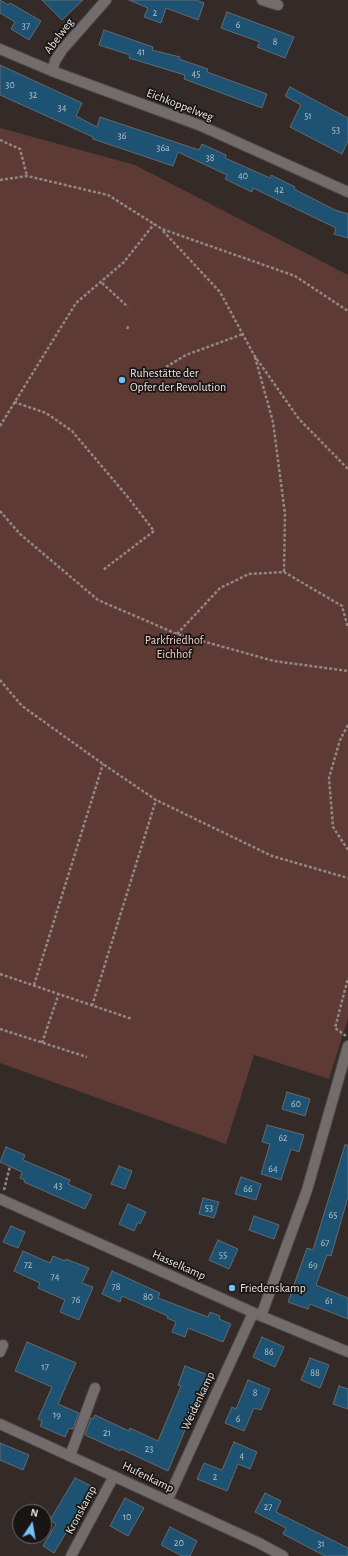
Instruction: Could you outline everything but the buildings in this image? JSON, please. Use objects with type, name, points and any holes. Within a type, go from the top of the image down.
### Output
[{"type":"street","name":"Abelweg","points":[[52,71],[55,61],[62,50],[106,0]]},
{"type":"street","points":[[262,0],[278,5]]},
{"type":"street","name":"Eichkoppelweg","points":[[0,49],[52,71],[199,125],[348,192]]},
{"type":"street","points":[[257,1314],[307,1190],[348,1046]]},
{"type":"street","name":"Hasselkamp","points":[[0,1200],[257,1314],[348,1352]]},
{"type":"street","name":"Weidenkamp","points":[[167,1501],[257,1314]]},
{"type":"street","points":[[70,1456],[95,1388]]},
{"type":"street","name":"Hufenkamp","points":[[0,1424],[259,1543],[283,1556]]},
{"type":"street","name":"Kronskamp","points":[[71,1556],[114,1476]]},
{"type":"path","points":[[0,140],[20,149],[27,176]]},
{"type":"path","points":[[0,180],[27,176],[108,195],[162,229],[295,276],[348,311]]},
{"type":"path","points":[[0,426],[76,303],[124,262],[154,224]]},
{"type":"path","points":[[162,229],[220,292],[254,355],[299,419],[348,469]]},
{"type":"path","points":[[102,282],[128,307]]},
{"type":"path","points":[[127,329],[129,325]]},
{"type":"path","points":[[166,367],[186,355],[243,334]]},
{"type":"path","points":[[254,355],[273,422],[285,514],[284,572]]},
{"type":"path","points":[[14,402],[46,413],[72,431],[127,496],[154,532],[103,570]]},
{"type":"path","points":[[0,511],[20,534],[98,600],[176,634],[274,661],[348,671]]},
{"type":"path","points":[[176,634],[220,588],[249,574],[284,572],[342,606],[348,628]]},
{"type":"path","points":[[0,680],[22,706],[156,800],[272,856],[348,878]]},
{"type":"path","points":[[348,725],[340,740],[329,778],[334,827],[348,850]]},
{"type":"path","points":[[34,985],[103,764]]},
{"type":"path","points":[[92,1006],[156,800]]},
{"type":"path","points":[[0,974],[59,993],[92,1006],[132,1018]]},
{"type":"path","points":[[348,978],[335,1028],[348,1037]]},
{"type":"path","points":[[42,1043],[59,993]]},
{"type":"path","points":[[0,1029],[87,1057]]},
{"type":"path","points":[[6,1186],[10,1166]]},
{"type":"green space","name":"Parkfriedhof Eichhof","points":[[0,128],[135,165],[348,275],[348,1018],[329,1079],[254,1055],[226,1144],[0,1063]]},
{"type":"place","name":"Ruhestätte der Opfer der Revolution","points":[[122,380]]},
{"type":"place","name":"Friedenskamp","points":[[232,1288]]}]
